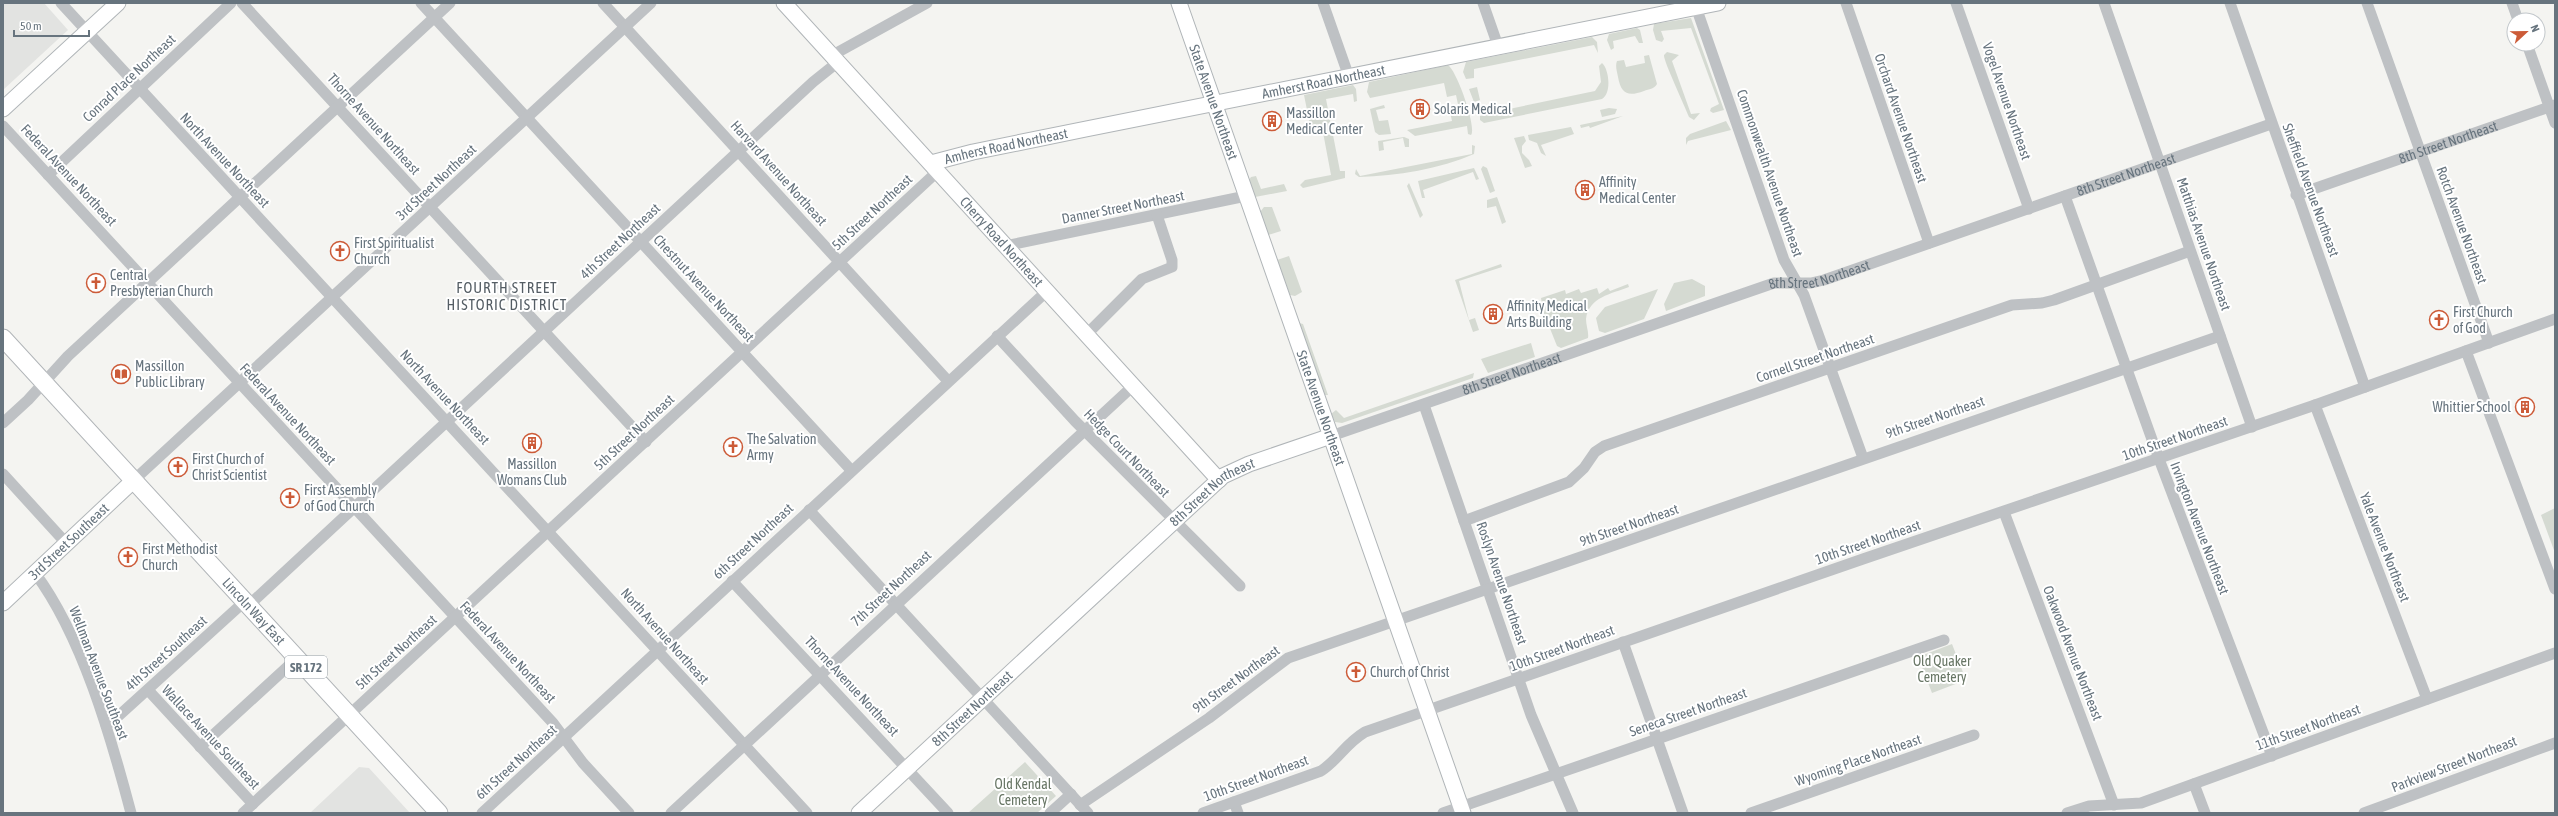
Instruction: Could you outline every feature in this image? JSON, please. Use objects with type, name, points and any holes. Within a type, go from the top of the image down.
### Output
[{"type":"main road","name":"Lincoln Way East","points":[[3,338],[246,604],[350,714],[439,813]]},
{"type":"street","name":"North Avenue Northeast","points":[[61,3],[332,298],[549,531],[806,813]]},
{"type":"street","points":[[3,109],[118,3]]},
{"type":"street","name":"Conrad Place Northeast","points":[[48,175],[231,3]]},
{"type":"street","name":"Thorne Avenue Northeast","points":[[242,3],[646,442]]},
{"type":"street","name":"Chestnut Avenue Northeast","points":[[421,3],[851,470]]},
{"type":"street","points":[[3,423],[44,383],[68,356],[450,3]]},
{"type":"street","name":"Harvard Avenue Northeast","points":[[603,3],[948,381]]},
{"type":"street","name":"3rd Street Northeast","points":[[134,480],[651,3]]},
{"type":"street","name":"Cherry Road Northeast","points":[[784,3],[1219,480]]},
{"type":"street","name":"4th Street Northeast","points":[[246,604],[355,508],[448,422],[739,151],[834,59],[927,3]]},
{"type":"street","name":"State Avenue Northeast","points":[[1180,3],[1214,105],[1462,810]]},
{"type":"street","points":[[1323,3],[1349,77]]},
{"type":"street","points":[[1483,3],[1498,46]]},
{"type":"street","name":"Amherst Road Northeast","points":[[935,167],[973,152],[1078,130],[1214,105],[1498,46],[1663,8],[1696,7],[1718,3]]},
{"type":"street","name":"Orchard Avenue Northeast","points":[[1846,3],[1929,243]]},
{"type":"street","name":"Vogel Avenue Northeast","points":[[1956,3],[2028,209]]},
{"type":"street","name":"Matthias Avenue Northeast","points":[[2104,3],[2252,427]]},
{"type":"street","name":"Sheffield Avenue Northeast","points":[[2230,3],[2271,124],[2365,387]]},
{"type":"street","name":"Rotch Avenue Northeast","points":[[2367,3],[2489,343]]},
{"type":"street","name":"Commonwealth Avenue Northeast","points":[[1696,7],[1784,260],[1804,295],[1862,458]]},
{"type":"street","points":[[2530,52],[2552,106],[2555,123]]},
{"type":"street","name":"8th Street Northeast","points":[[2296,195],[2552,106]]},
{"type":"street","name":"8th Street Northeast","points":[[859,813],[1219,480],[1249,464],[1424,405],[1774,283],[1811,283],[1824,280],[2271,124]]},
{"type":"street","name":"Federal Avenue Northeast","points":[[3,126],[456,618],[565,738],[583,763],[629,813]]},
{"type":"street","name":"5th Street Northeast","points":[[242,813],[456,618],[840,263],[935,167]]},
{"type":"street","name":"Danner Street Northeast","points":[[1005,246],[1246,196]]},
{"type":"street","name":"Irvington Avenue Northeast","points":[[2065,196],[2158,459],[2272,756]]},
{"type":"street","points":[[1086,335],[1142,279],[1172,267],[1172,260],[1157,215]]},
{"type":"street","name":"Cornell Street Northeast","points":[[1464,521],[1569,482],[1584,468],[1595,452],[1604,446],[2012,305],[2042,303],[2190,252]]},
{"type":"street","name":"6th Street Northeast","points":[[482,813],[565,738],[851,470],[1046,292]]},
{"type":"street","name":"10th Street Northeast","points":[[1203,813],[1321,771],[1333,762],[1352,740],[1365,732],[2252,427],[2555,319]]},
{"type":"street","name":"Hedge Court Northeast","points":[[997,336],[1174,522],[1189,533],[1240,586]]},
{"type":"street","name":"9th Street Northeast","points":[[1084,809],[1209,718],[1288,658],[1862,458],[2220,336]]},
{"type":"street","points":[[2466,351],[2555,589]]},
{"type":"street","name":"7th Street Northeast","points":[[671,813],[895,604],[1133,386]]},
{"type":"street","name":"Roslyn Avenue Northeast","points":[[1424,405],[1489,589],[1518,679],[1573,813]]},
{"type":"street","name":"Yale Avenue Northeast","points":[[2315,405],[2427,699]]},
{"type":"street","points":[[3,474],[66,543]]},
{"type":"street","name":"3rd Street Southeast","points":[[4,599],[134,480]]},
{"type":"street","points":[[809,510],[1084,809]]},
{"type":"street","name":"Oakwood Avenue Northeast","points":[[2004,512],[2114,805]]},
{"type":"street","name":"Wellman Avenue Southeast","points":[[35,572],[58,608],[106,726],[131,813]]},
{"type":"street","name":"Thorne Avenue Northeast","points":[[732,581],[908,768],[948,813]]},
{"type":"street","name":"4th Street Southeast","points":[[106,726],[246,604]]},
{"type":"street","name":"Seneca Street Northeast","points":[[1443,813],[1462,810],[1556,774],[1658,738],[1944,640]]},
{"type":"street","points":[[1624,642],[1683,813]]},
{"type":"street","name":"11th Street Northeast","points":[[2067,813],[2090,806],[2141,803],[2555,653]]},
{"type":"street","points":[[200,746],[297,658]]},
{"type":"street","name":"Wallace Avenue Southeast","points":[[148,690],[253,804]]},
{"type":"street","name":"Wyoming Place Northeast","points":[[1751,813],[1974,735]]},
{"type":"street","name":"Parkview Street Northeast","points":[[2364,813],[2555,743]]},
{"type":"street","points":[[2194,784],[2205,813]]},
{"type":"street","points":[[1050,813],[1071,794]]},
{"type":"street","points":[[1234,802],[1238,813]]},
{"type":"shaded area","points":[[3,3],[44,3],[68,30],[3,90]]},
{"type":"shaded area","points":[[359,767],[369,768],[410,813],[310,813]]},
{"type":"green space","points":[[1691,18],[1724,110],[1713,113],[1710,111],[1711,108],[1719,104],[1691,28],[1661,31],[1664,39],[1662,42],[1656,40],[1653,30],[1654,24]]},
{"type":"green space","points":[[1637,28],[1640,30],[1643,43],[1639,43],[1635,36],[1613,41],[1614,48],[1611,50],[1607,40],[1609,34]]},
{"type":"green space","points":[[1592,37],[1597,42],[1598,53],[1594,45],[1474,69],[1474,78],[1466,79],[1463,72],[1466,62]]},
{"type":"green space","points":[[1667,52],[1679,55],[1672,61],[1691,114],[1700,113],[1694,120],[1689,117],[1667,65],[1664,55]]},
{"type":"green space","points":[[1649,55],[1657,84],[1656,86],[1634,94],[1626,93],[1619,83],[1616,69],[1617,61],[1624,60],[1626,67],[1645,63],[1644,56]]},
{"type":"green space","points":[[1602,63],[1608,75],[1608,87],[1605,96],[1602,99],[1484,123],[1480,120],[1480,116],[1485,114],[1595,91],[1601,82],[1599,66]]},
{"type":"green space","points":[[1448,65],[1456,77],[1469,111],[1472,130],[1471,135],[1468,134],[1467,126],[1415,136],[1407,130],[1452,121],[1450,112],[1459,109],[1456,95],[1447,97],[1444,83],[1370,98],[1367,92],[1369,82]]},
{"type":"green space","points":[[1353,85],[1356,89],[1357,101],[1354,102],[1353,94],[1326,99],[1340,171],[1345,171],[1345,178],[1303,188],[1300,185],[1305,180],[1331,175],[1322,127],[1304,130],[1304,126],[1310,125],[1304,95]]},
{"type":"green space","points":[[1477,87],[1480,100],[1474,102],[1469,89]]},
{"type":"green space","points":[[1384,105],[1385,108],[1376,110],[1379,121],[1388,120],[1391,134],[1379,135],[1375,132],[1370,109]]},
{"type":"green space","points":[[1609,108],[1617,109],[1615,114],[1602,117],[1600,110]]},
{"type":"green space","points":[[1623,116],[1590,128],[1589,126],[1581,128],[1580,125]]},
{"type":"green space","points":[[1726,121],[1731,130],[1688,141],[1686,145],[1686,138],[1690,134]]},
{"type":"green space","points":[[1571,127],[1574,134],[1541,145],[1546,156],[1541,153],[1537,143],[1529,140],[1528,135]]},
{"type":"green space","points":[[1524,136],[1526,141],[1522,146],[1522,153],[1529,160],[1532,166],[1525,168],[1514,138]]},
{"type":"green space","points":[[1404,137],[1409,139],[1409,147],[1405,147],[1403,138],[1383,142],[1384,150],[1379,151],[1378,141]]},
{"type":"green space","points":[[1472,145],[1475,146],[1474,154],[1433,168],[1373,176],[1359,177],[1355,174],[1356,169],[1360,176],[1472,154]]},
{"type":"green space","points":[[1483,166],[1487,168],[1495,191],[1490,193],[1481,169]]},
{"type":"green space","points":[[1474,168],[1479,179],[1476,180],[1473,172],[1423,190],[1425,198],[1422,198],[1418,181]]},
{"type":"green space","points":[[1256,176],[1261,189],[1284,184],[1287,191],[1255,197],[1249,180],[1251,177]]},
{"type":"green space","points":[[1409,183],[1423,215],[1420,218],[1407,186]]},
{"type":"green space","points":[[1497,197],[1506,222],[1502,224],[1496,206],[1487,208],[1487,200]]},
{"type":"green space","points":[[1264,207],[1272,207],[1281,231],[1268,235],[1260,212]]},
{"type":"green space","points":[[1289,256],[1302,292],[1295,296],[1290,295],[1277,260]]},
{"type":"green space","points":[[1501,264],[1502,267],[1459,281],[1469,320],[1475,318],[1479,330],[1473,332],[1455,280]]},
{"type":"green space","points":[[1692,279],[1705,286],[1705,296],[1666,311],[1664,304],[1674,283]]},
{"type":"green space","points":[[1628,284],[1629,287],[1602,297],[1591,306],[1586,319],[1588,338],[1561,348],[1557,346],[1543,311],[1541,298],[1565,290],[1566,294],[1579,289],[1581,293],[1597,288],[1599,294],[1608,288],[1610,291]]},
{"type":"green space","points":[[1658,289],[1644,319],[1605,333],[1599,331],[1596,318],[1605,307]]},
{"type":"green space","points":[[1299,323],[1303,324],[1328,395],[1325,395]]},
{"type":"green space","points":[[1531,343],[1535,357],[1488,373],[1481,359]]},
{"type":"green space","points":[[1474,373],[1473,378],[1342,423],[1335,422],[1331,414],[1336,410],[1344,418]]},
{"type":"green space","points":[[2555,508],[2555,553],[2541,515]]},
{"type":"green space","name":"Old Quaker Cemetery","points":[[1952,644],[1966,680],[1932,693],[1918,657]]},
{"type":"green space","name":"Old Kendal Cemetery","points":[[1025,762],[1056,796],[1037,813],[968,813]]},
{"type":"place","name":"Solaris Medical","points":[[1420,109]]},
{"type":"place","name":"Massillon Medical Center","points":[[1272,121]]},
{"type":"place","name":"Affinity Medical Center","points":[[1585,190]]},
{"type":"place","name":"First Spiritualist Church","points":[[340,251]]},
{"type":"place","name":"Central Presbyterian Church","points":[[96,283]]},
{"type":"place","name":"Affinity Medical Arts Building","points":[[1493,314]]},
{"type":"place","name":"First Church of God","points":[[2439,320]]},
{"type":"place","name":"Massillon Public Library","points":[[121,374]]},
{"type":"place","name":"Whittier School","points":[[2525,407]]},
{"type":"place","name":"Massillon Womans Club","points":[[532,443]]},
{"type":"place","name":"The Salvation Army","points":[[733,447]]},
{"type":"place","name":"First Church of Christ Scientist","points":[[178,467]]},
{"type":"place","name":"First Assembly of God Church","points":[[290,498]]},
{"type":"place","name":"First Methodist Church","points":[[128,557]]},
{"type":"place","name":"Church of Christ","points":[[1356,672]]},
{"type":"district","name":"FOURTH STREET HISTORIC DISTRICT","points":[[507,296]]}]
